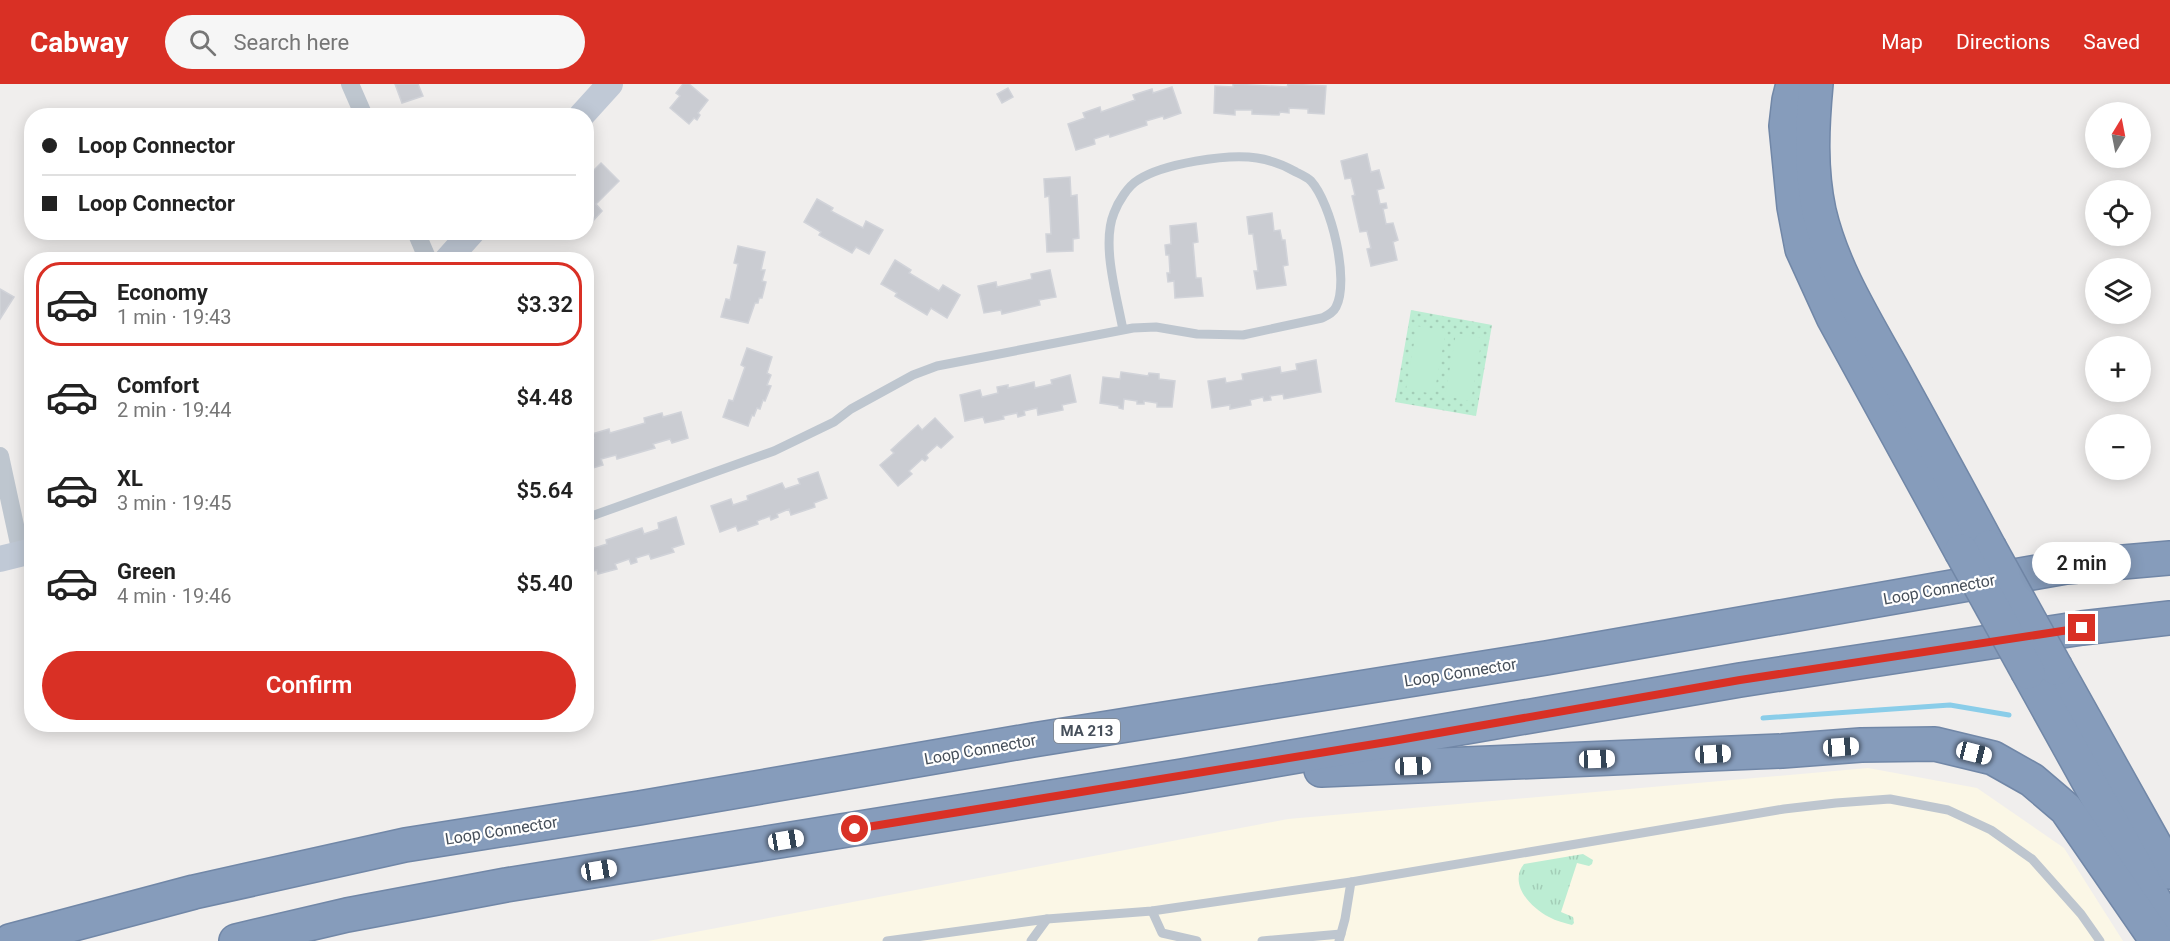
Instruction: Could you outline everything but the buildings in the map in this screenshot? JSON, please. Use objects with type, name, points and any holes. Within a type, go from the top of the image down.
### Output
[{"type":"highway","points":[[1793,84],[1786,126],[1794,207],[1802,249],[1833,317],[1975,549],[2042,670],[2170,929]]},
{"type":"highway","points":[[1816,84],[1812,123],[1813,172],[1819,211],[1832,255],[1975,549]]},
{"type":"highway","name":"Loop Connector","points":[[10,941],[194,892],[405,845],[639,808],[1033,740],[1558,656],[2066,567],[2170,556]]},
{"type":"highway","points":[[236,941],[347,915],[506,885],[1182,776],[1740,680],[2082,628],[2170,618]]},
{"type":"highway","points":[[2042,670],[2170,872]]},
{"type":"highway","points":[[1182,776],[1782,751],[1861,745],[1935,744],[1993,758],[2032,780],[2066,809],[2157,941]]},
{"type":"street","points":[[350,84],[360,108]]},
{"type":"street","points":[[588,108],[610,84]]},
{"type":"street","points":[[454,252],[465,240]]},
{"type":"street","points":[[0,456],[18,554]]},
{"type":"lane","points":[[594,515],[774,450],[834,422],[851,409],[921,372],[972,359],[1123,330],[1156,327],[1197,334],[1243,335],[1307,322],[1331,313],[1340,296],[1339,258],[1329,218],[1321,197],[1310,179],[1290,168],[1255,158],[1177,164],[1155,170],[1135,181],[1113,214],[1110,236],[1110,259],[1123,330]]},
{"type":"lane","points":[[886,941],[957,936],[1047,919],[1152,911],[1351,882],[1784,809],[1890,800],[1948,810],[1992,830],[2032,860],[2081,914],[2100,941]]},
{"type":"lane","points":[[1262,941],[1340,938],[1351,882]]},
{"type":"lane","points":[[1152,911],[1161,933],[1197,941]]},
{"type":"lane","points":[[1031,941],[1047,919]]},
{"type":"shaded area","points":[[1868,768],[1977,788],[2064,848],[2123,941],[648,941],[1288,819]]},
{"type":"green space","points":[[1411,310],[1492,325],[1476,416],[1395,402]]},
{"type":"green space","points":[[1417,326],[1446,331],[1434,394],[1406,389]]},
{"type":"green space","points":[[1456,333],[1482,338],[1471,401],[1445,396]]},
{"type":"green space","points":[[1583,854],[1593,860],[1592,864],[1589,866],[1577,863],[1561,912],[1573,917],[1572,925],[1549,917],[1529,902],[1520,887],[1520,872],[1524,864]]},
{"type":"waterway","points":[[1763,718],[1950,705],[2009,715]]},
{"type":"route","points":[[855,829],[1393,741],[1740,680],[2082,628]]}]
